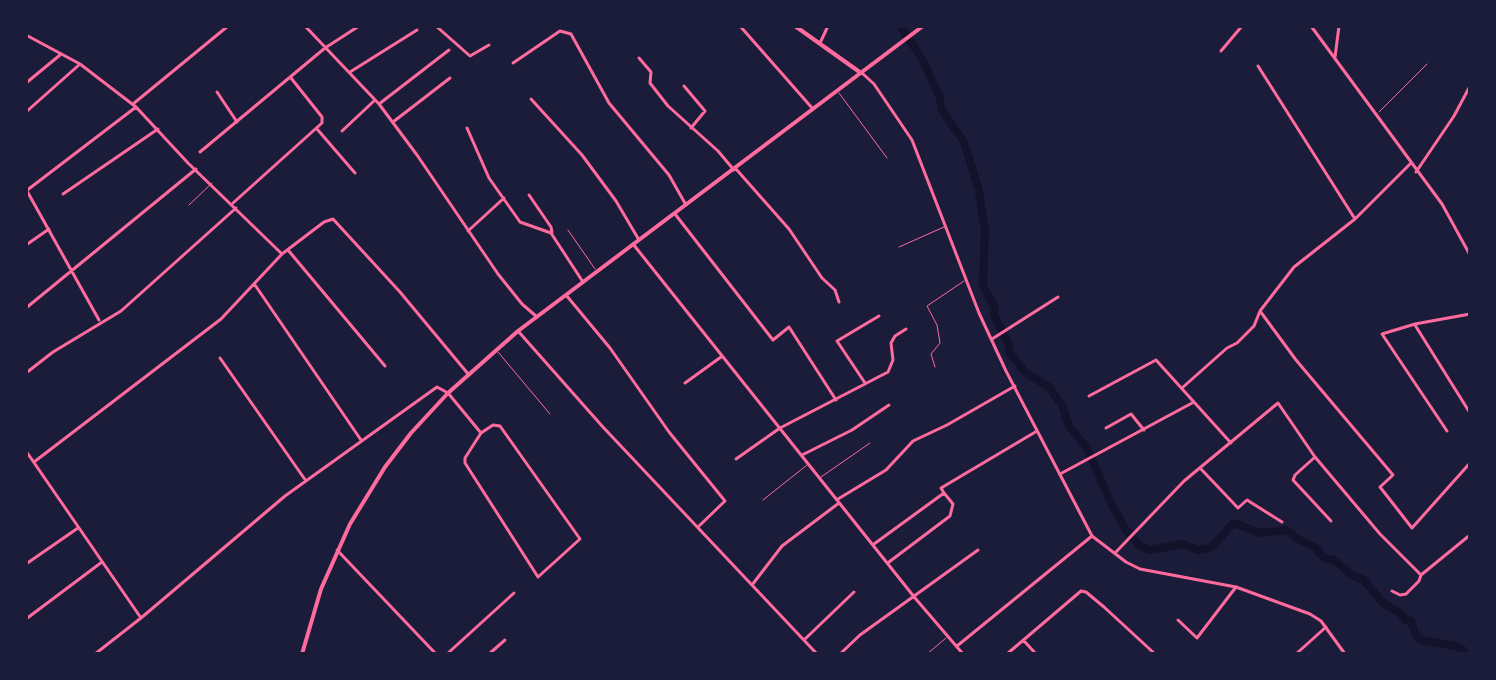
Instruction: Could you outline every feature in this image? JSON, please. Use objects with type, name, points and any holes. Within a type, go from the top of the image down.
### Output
[{"type":"main road","points":[[795,26],[861,73]]},
{"type":"main road","points":[[302,654],[321,589],[337,550],[385,467],[448,393],[518,331],[923,26]]},
{"type":"street","points":[[100,321],[26,191],[228,26]]},
{"type":"street","points":[[305,26],[379,104],[522,304],[537,317]]},
{"type":"street","points":[[200,152],[325,48],[359,26]]},
{"type":"street","points":[[436,26],[466,54],[473,55],[489,45]]},
{"type":"street","points":[[740,26],[813,109]]},
{"type":"street","points":[[820,43],[828,26]]},
{"type":"street","points":[[1221,51],[1242,26]]},
{"type":"street","points":[[1311,26],[1442,204],[1470,255]]},
{"type":"street","points":[[1335,57],[1339,26]]},
{"type":"street","points":[[350,72],[417,30]]},
{"type":"street","points":[[513,63],[564,30],[571,34],[609,103],[669,175],[686,205]]},
{"type":"street","points":[[26,35],[80,64],[134,105],[282,254]]},
{"type":"street","points":[[26,43],[32,38]]},
{"type":"street","points":[[379,104],[449,50]]},
{"type":"street","points":[[26,83],[61,53]]},
{"type":"street","points":[[639,58],[651,72],[650,83],[668,106],[716,149],[789,229],[822,278],[835,290],[839,302]]},
{"type":"street","points":[[26,112],[80,64]]},
{"type":"street","points":[[1258,66],[1355,219]]},
{"type":"street","points":[[861,73],[874,84],[912,140],[992,339],[1092,536],[1140,569],[1236,587],[1302,611],[1321,621],[1345,654]]},
{"type":"street","points":[[26,373],[100,321],[121,311],[317,129],[322,117],[291,78]]},
{"type":"street","points":[[393,122],[450,78]]},
{"type":"street","points":[[684,86],[705,111],[691,128]]},
{"type":"street","points":[[1416,172],[1454,116],[1470,86]]},
{"type":"street","points":[[217,92],[237,122]]},
{"type":"street","points":[[531,99],[561,129],[616,201],[639,240]]},
{"type":"street","points":[[342,131],[375,100]]},
{"type":"street","points":[[467,128],[479,159],[520,222],[551,233]]},
{"type":"street","points":[[63,194],[158,129]]},
{"type":"street","points":[[317,129],[355,173]]},
{"type":"street","points":[[1182,388],[1254,326],[1260,311],[1294,267],[1355,219],[1410,164]]},
{"type":"street","points":[[26,308],[196,169]]},
{"type":"street","points":[[529,195],[583,282]]},
{"type":"street","points":[[468,231],[504,198]]},
{"type":"street","points":[[675,214],[773,340],[789,327],[836,400]]},
{"type":"street","points":[[34,462],[221,319],[282,254],[324,222],[333,219],[400,292],[469,375]]},
{"type":"street","points":[[26,245],[49,229]]},
{"type":"street","points":[[633,244],[963,654]]},
{"type":"street","points":[[288,250],[385,366]]},
{"type":"street","points":[[255,285],[361,440]]},
{"type":"street","points":[[566,295],[610,348],[669,432],[725,501],[698,528]]},
{"type":"street","points":[[992,339],[1058,297]]},
{"type":"street","points":[[1260,311],[1296,360],[1393,475],[1380,487],[1412,528],[1470,463]]},
{"type":"street","points":[[1447,431],[1382,334],[1415,324],[1470,314]]},
{"type":"street","points":[[865,383],[837,341],[879,316]]},
{"type":"street","points":[[1415,324],[1470,413]]},
{"type":"street","points":[[736,459],[780,428],[888,372],[893,360],[891,343],[906,329]]},
{"type":"street","points":[[518,331],[602,426],[817,654]]},
{"type":"street","points":[[685,383],[722,356]]},
{"type":"street","points":[[220,358],[306,481]]},
{"type":"street","points":[[1089,396],[1156,360],[1231,443]]},
{"type":"street","points":[[752,585],[782,546],[839,500],[886,470],[913,441],[1015,386]]},
{"type":"street","points":[[95,654],[306,481],[437,387],[448,393],[481,433]]},
{"type":"street","points":[[1060,474],[1194,402]]},
{"type":"street","points":[[1114,554],[1184,481],[1278,403],[1315,457],[1380,534],[1421,575]]},
{"type":"street","points":[[802,455],[852,430],[889,405]]},
{"type":"street","points":[[1106,428],[1131,414],[1144,430]]},
{"type":"street","points":[[493,425],[500,426],[580,539],[538,577],[465,463],[481,433],[493,425]]},
{"type":"street","points":[[889,562],[950,516],[953,504],[941,488],[1038,431]]},
{"type":"street","points":[[27,454],[139,615]]},
{"type":"street","points":[[1315,457],[1293,480],[1331,521]]},
{"type":"street","points":[[1200,468],[1238,508],[1247,500],[1282,522]]},
{"type":"street","points":[[874,544],[944,493]]},
{"type":"street","points":[[26,564],[78,528]]},
{"type":"street","points":[[1392,591],[1406,594],[1421,575],[1470,535]]},
{"type":"street","points":[[957,646],[1092,536]]},
{"type":"street","points":[[337,550],[436,654]]},
{"type":"street","points":[[840,654],[860,635],[978,550]]},
{"type":"street","points":[[26,619],[102,562]]},
{"type":"street","points":[[1178,620],[1197,638],[1236,587]]},
{"type":"street","points":[[1007,654],[1084,591],[1155,654]]},
{"type":"street","points":[[804,640],[854,592]]},
{"type":"street","points":[[447,654],[514,593]]},
{"type":"street","points":[[1296,654],[1326,627]]},
{"type":"street","points":[[489,654],[505,640]]},
{"type":"street","points":[[1024,640],[1036,654]]},
{"type":"lane","points":[[1377,114],[1427,64]]},
{"type":"lane","points":[[836,91],[843,96],[887,158]]},
{"type":"lane","points":[[189,205],[212,183]]},
{"type":"lane","points":[[899,247],[946,226]]},
{"type":"lane","points":[[568,230],[597,272]]},
{"type":"lane","points":[[935,367],[931,354],[940,343],[937,325],[927,306],[967,280]]},
{"type":"lane","points":[[497,350],[550,414]]},
{"type":"lane","points":[[821,477],[870,443]]},
{"type":"lane","points":[[763,500],[809,463]]},
{"type":"lane","points":[[927,654],[948,636]]},
{"type":"waterway","points":[[900,26],[921,57],[939,95],[942,110],[964,142],[979,191],[985,231],[983,286],[995,308],[994,315],[1009,345],[1009,352],[1026,373],[1049,387],[1062,405],[1069,426],[1087,448],[1111,503],[1138,544],[1149,550],[1183,544],[1198,550],[1209,548],[1233,523],[1261,533],[1286,530],[1316,548],[1324,558],[1334,560],[1353,576],[1364,580],[1382,602],[1405,620],[1411,621],[1415,634],[1421,640],[1456,646],[1469,654]]}]
